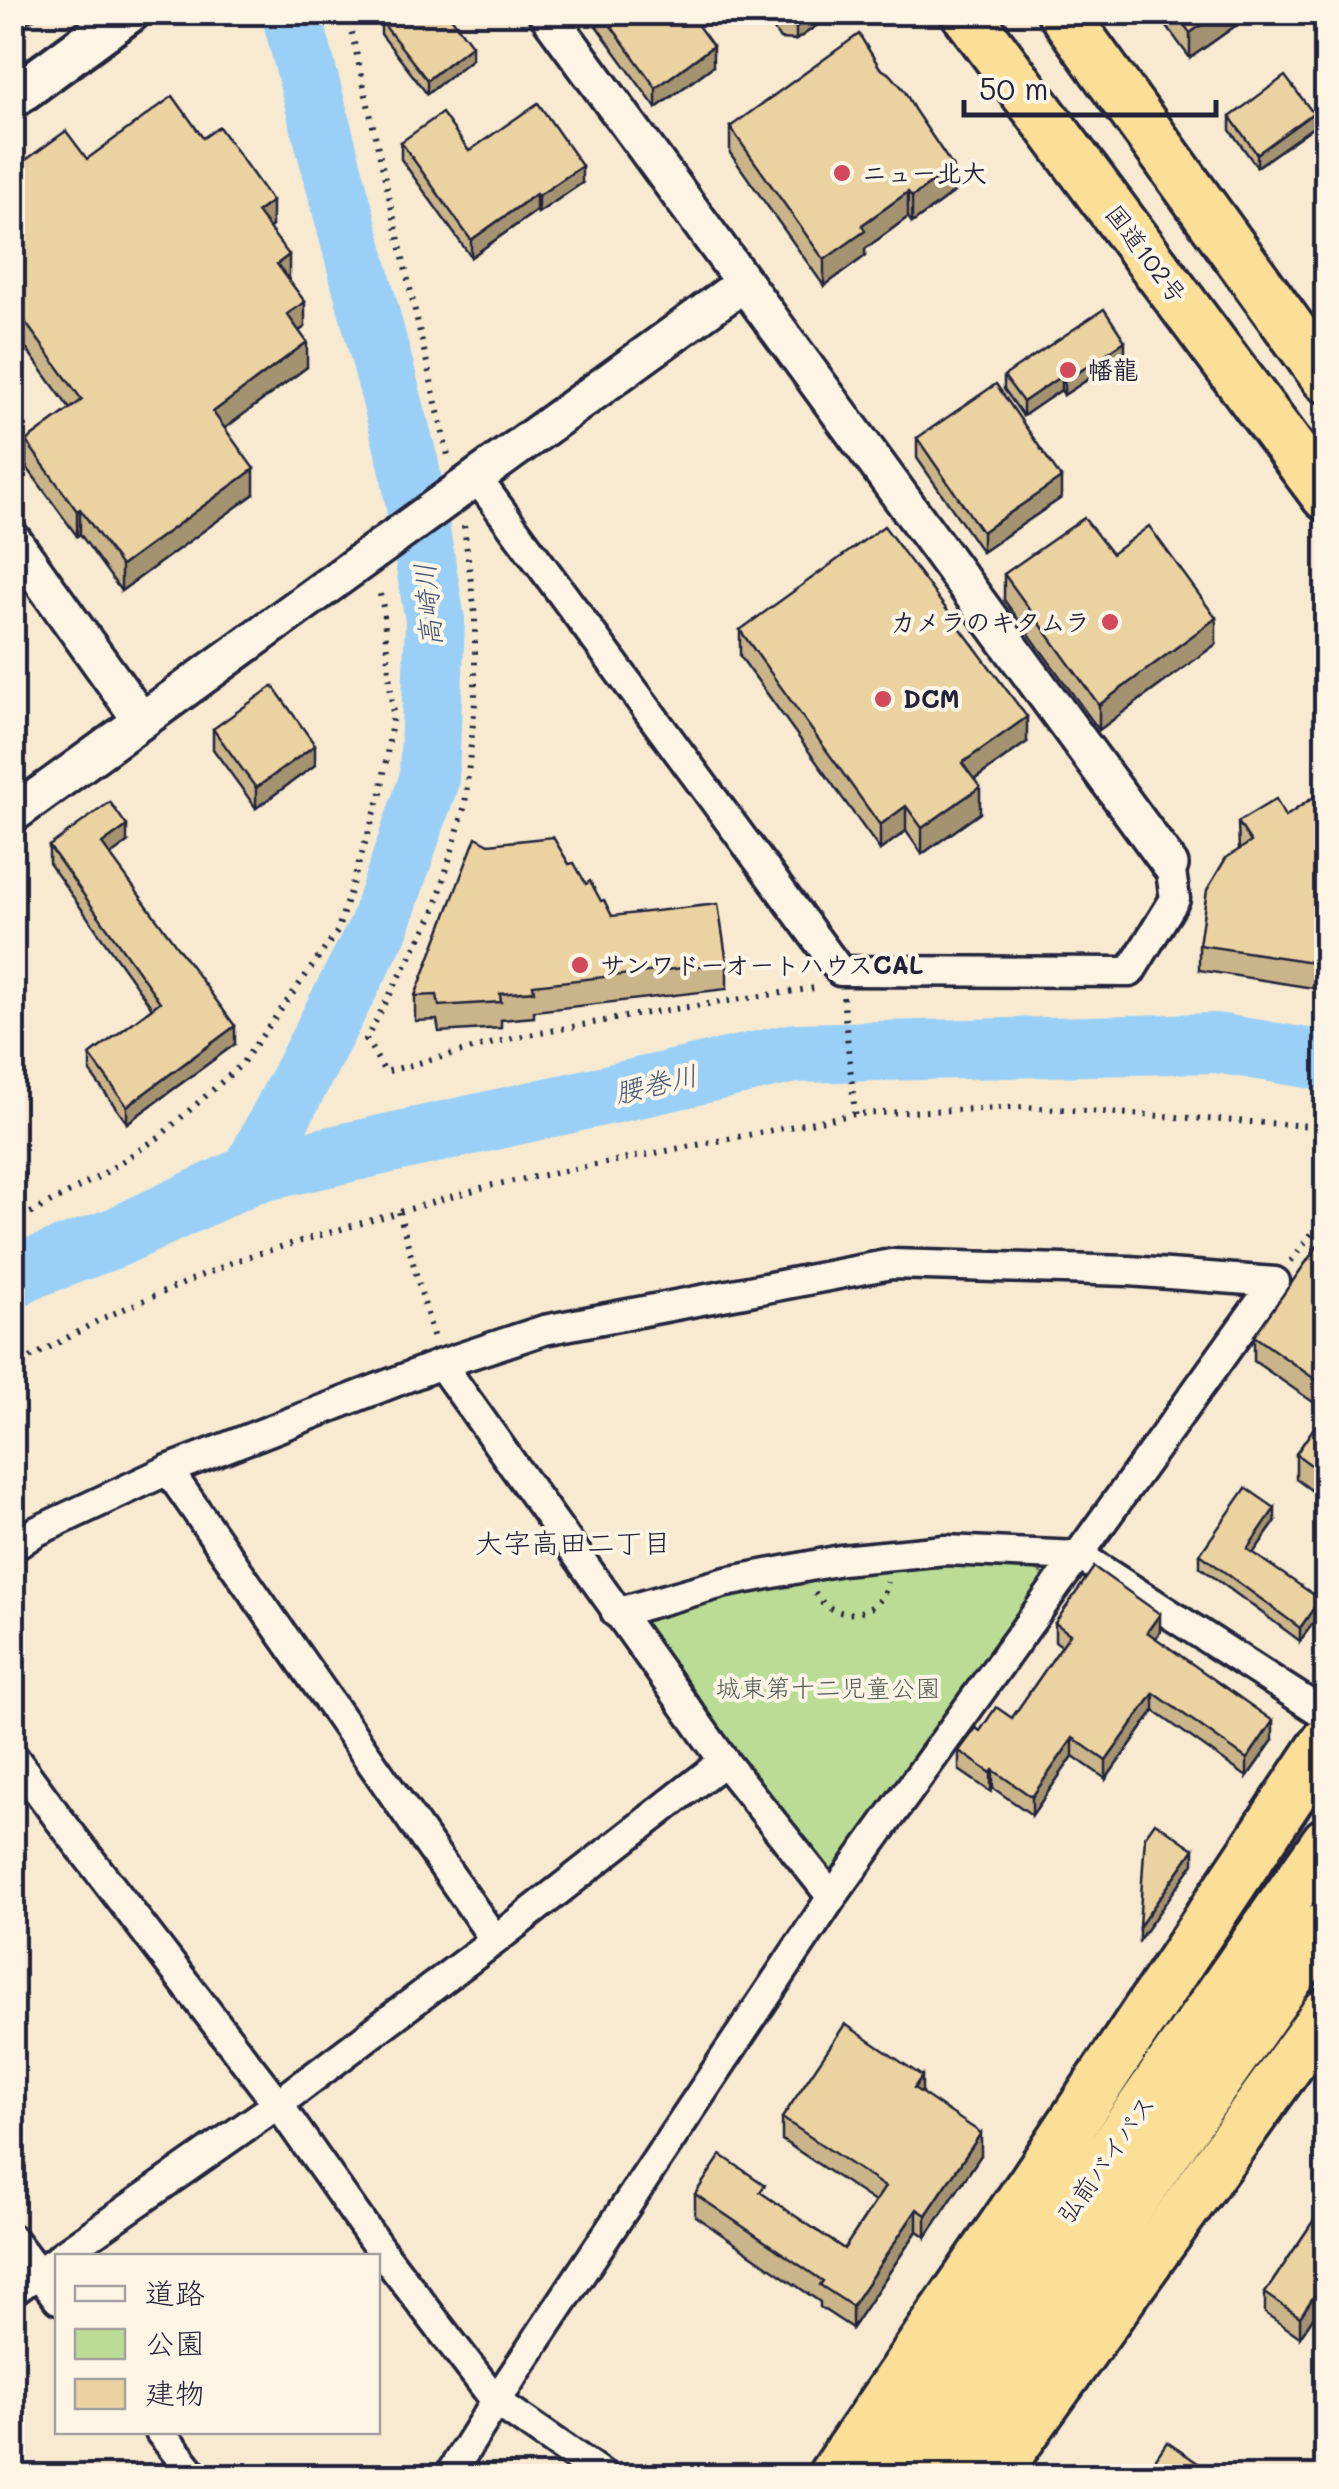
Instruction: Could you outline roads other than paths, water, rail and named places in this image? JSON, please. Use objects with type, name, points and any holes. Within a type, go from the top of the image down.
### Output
[{"type":"highway","name":"国道102号","points":[[965,12],[1326,496]]},
{"type":"highway","points":[[1062,12],[1326,378]]},
{"type":"highway","points":[[832,2476],[1326,1742]]},
{"type":"highway","name":"弘前バイパス","points":[[885,2476],[1326,1842]]},
{"type":"highway","name":"弘前バイパス","points":[[940,2476],[1326,1926]]},
{"type":"highway","points":[[993,2476],[1326,2013]]},
{"type":"main road","points":[[12,98],[129,12]]},
{"type":"street","points":[[461,488],[840,971],[1130,972],[1176,899],[1170,865],[546,12]]},
{"type":"street","points":[[12,815],[744,283]]},
{"type":"street","points":[[12,539],[141,720]]},
{"type":"street","points":[[12,1548],[36,1532],[168,1470],[441,1364],[544,1330],[891,1264],[1129,1271],[1275,1282],[832,1897],[449,2476]]},
{"type":"street","points":[[441,1364],[724,1761],[832,1897]]},
{"type":"street","points":[[168,1470],[495,1940]]},
{"type":"street","points":[[616,1613],[726,1582],[841,1560],[945,1550],[1080,1556],[1326,1715]]},
{"type":"street","points":[[12,1755],[278,2104],[379,2248],[496,2400],[604,2476]]},
{"type":"street","points":[[65,2254],[278,2104],[724,1761]]},
{"type":"street","points":[[12,2239],[52,2263],[12,2292]]},
{"type":"street","points":[[162,2434],[195,2476]]},
{"type":"waterway","name":"高崎川","points":[[251,1174],[378,929],[429,780],[435,620],[409,465],[291,12]]},
{"type":"waterway","name":"腰巻川","points":[[12,1279],[117,1237],[251,1174],[795,1053],[1216,1043],[1326,1061]]},
{"type":"place","name":"ニュー北大","points":[[842,173]]},
{"type":"place","name":"幡龍","points":[[1068,370]]},
{"type":"place","name":"カメラのキタムラ","points":[[1110,622]]},
{"type":"place","name":"DCM","points":[[883,699]]},
{"type":"place","name":"サンワドーオートハウスCAL","points":[[580,965]]},
{"type":"district","name":"大字高田二丁目","points":[[573,1543]]},
{"type":"park label","name":"城東第十二児童公園","points":[[828,1688]]}]
